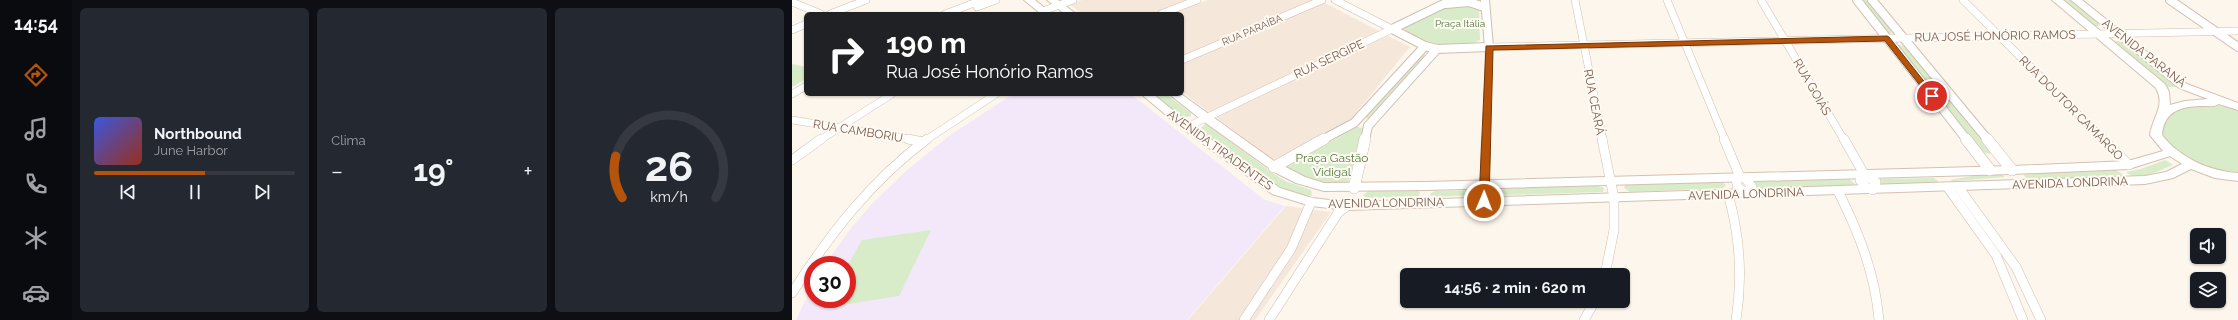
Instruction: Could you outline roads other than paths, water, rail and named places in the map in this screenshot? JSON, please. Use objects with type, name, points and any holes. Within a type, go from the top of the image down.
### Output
[{"type":"main road","points":[[1029,0],[1045,12]]},
{"type":"main road","name":"AVENIDA PARANÁ","points":[[2057,0],[2161,86],[2164,92],[2165,114]]},
{"type":"main road","name":"AVENIDA PARANÁ","points":[[2076,0],[2183,86],[2238,107]]},
{"type":"main road","points":[[1056,2],[1068,12]]},
{"type":"main road","name":"AVENIDA TIRADENTES","points":[[1148,96],[1266,186],[1304,201]]},
{"type":"main road","name":"AVENIDA TIRADENTES","points":[[1177,96],[1274,167],[1309,184]]},
{"type":"main road","points":[[2238,107],[2195,102],[2178,105],[2165,114],[2158,124],[2156,135],[2161,143],[2172,152],[2192,164],[2222,175],[2238,178]]},
{"type":"main road","name":"AVENIDA LONDRINA","points":[[1309,184],[1354,188],[2012,170],[2129,165],[2172,152]]},
{"type":"main road","name":"AVENIDA LONDRINA","points":[[1304,201],[1348,206],[1953,188],[2145,180],[2169,175],[2192,164]]},
{"type":"main road","points":[[2012,170],[2015,175],[2015,181],[2012,185]]},
{"type":"main road","points":[[1953,188],[1947,180],[1954,172]]},
{"type":"main road","points":[[1423,203],[1426,186]]},
{"type":"main road","points":[[1348,206],[1354,188]]},
{"type":"street","points":[[835,12],[866,0]]},
{"type":"street","points":[[950,12],[982,0]]},
{"type":"street","points":[[965,12],[996,0]]},
{"type":"street","points":[[1045,12],[1056,2],[1073,0]]},
{"type":"street","points":[[1166,12],[1197,0]]},
{"type":"street","name":"RUA PARAÍBA","points":[[1184,59],[1322,0]]},
{"type":"street","points":[[1336,0],[1425,46],[1438,49],[1489,48]]},
{"type":"street","name":"RUA CEARÁ","points":[[1576,0],[1609,180],[1614,198]]},
{"type":"street","points":[[1667,0],[1740,177],[1736,180],[1738,188],[1747,193]]},
{"type":"street","name":"RUA GOIÁS","points":[[1762,0],[1864,174],[1860,180],[1866,188],[1873,190]]},
{"type":"street","points":[[1856,0],[1990,170]]},
{"type":"street","points":[[1872,0],[2012,170]]},
{"type":"street","name":"RUA DOUTOR CAMARGO","points":[[1963,0],[2129,165]]},
{"type":"street","points":[[2170,0],[2238,47]]},
{"type":"street","points":[[792,2],[816,12]]},
{"type":"street","name":"RUA SERGIPE","points":[[1187,127],[1449,2],[1485,4]]},
{"type":"street","points":[[1484,201],[1489,48],[1485,4]]},
{"type":"street","points":[[792,30],[804,25]]},
{"type":"street","name":"RUA JOSÉ HONÓRIO RAMOS","points":[[1489,48],[1685,42],[2238,31]]},
{"type":"street","points":[[1274,167],[1354,123],[1425,46]]},
{"type":"street","points":[[1354,188],[1368,126],[1438,49]]},
{"type":"street","points":[[792,88],[804,81]]},
{"type":"street","points":[[792,94],[804,87]]},
{"type":"street","points":[[792,160],[837,128],[889,96]]},
{"type":"street","points":[[792,293],[824,242],[866,193],[900,160],[923,142],[993,96]]},
{"type":"street","name":"RUA CAMBORIU","points":[[792,120],[923,142]]},
{"type":"street","points":[[1354,123],[1368,126]]},
{"type":"street","points":[[1976,153],[1987,156],[1995,154],[1997,151]]},
{"type":"street","points":[[1953,188],[2009,254],[2025,280],[2041,320]]},
{"type":"street","points":[[1953,188],[1996,255],[2023,320]]},
{"type":"street","points":[[1838,191],[1864,242],[1871,264],[1878,295],[1879,320]]},
{"type":"street","points":[[1728,194],[1737,224],[1742,257],[1741,297],[1736,320]]},
{"type":"street","points":[[1606,268],[1614,230],[1614,198]]},
{"type":"street","points":[[1244,320],[1269,285],[1294,245],[1304,224],[1304,201]]},
{"type":"street","points":[[1269,320],[1338,213],[1348,206]]},
{"type":"street","points":[[1996,255],[2009,254]]},
{"type":"street","points":[[1584,320],[1590,308]]},
{"type":"park label","name":"Praça Itália","points":[[1460,23]]},
{"type":"park label","name":"Praça Gastão Vidigal","points":[[1332,165]]}]
